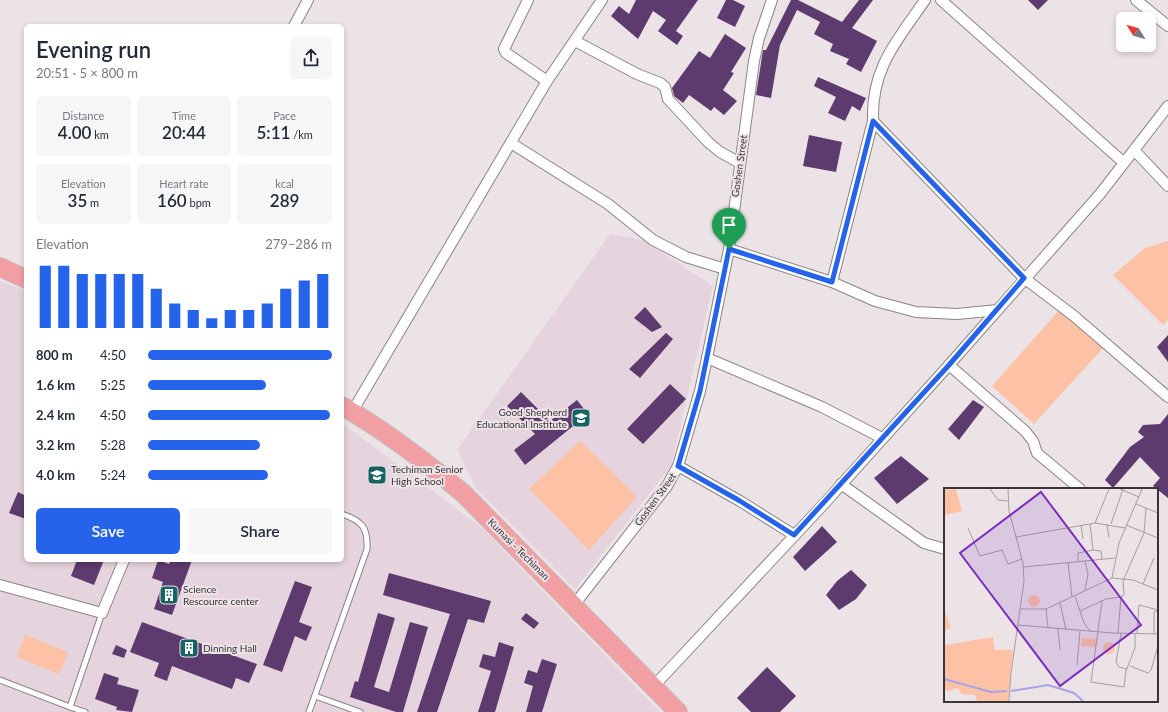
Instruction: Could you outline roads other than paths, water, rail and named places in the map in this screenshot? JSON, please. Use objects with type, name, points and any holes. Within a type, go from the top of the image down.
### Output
[{"type":"highway","points":[[0,268],[24,279]]},
{"type":"highway","name":"Kumasi - Techiman","points":[[347,409],[430,466],[464,494],[678,712]]},
{"type":"street","points":[[295,24],[308,0]]},
{"type":"street","points":[[528,0],[504,49],[506,53],[547,81]]},
{"type":"street","points":[[347,409],[511,143],[547,81],[602,0]]},
{"type":"street","name":"Goshen Street","points":[[574,605],[666,486],[678,466],[700,391],[725,269],[754,61],[759,38],[772,0]]},
{"type":"street","points":[[832,282],[873,121],[872,103],[875,87],[886,58],[902,30],[925,0]]},
{"type":"street","points":[[941,0],[1123,162]]},
{"type":"street","points":[[1136,0],[1168,26]]},
{"type":"street","points":[[575,41],[638,74],[660,83],[665,88],[668,99],[708,142],[720,152],[740,163]]},
{"type":"street","points":[[653,687],[841,484],[998,310],[1024,278],[1100,194],[1123,162],[1168,106]]},
{"type":"street","points":[[873,121],[1024,278],[1074,316],[1168,397]]},
{"type":"street","points":[[511,143],[608,204],[653,240],[686,257],[725,269]]},
{"type":"street","points":[[1134,150],[1168,186]]},
{"type":"street","points":[[729,249],[832,282],[875,301],[916,312],[957,314],[998,310]]},
{"type":"street","points":[[707,358],[822,407],[882,438]]},
{"type":"street","points":[[949,365],[1025,431],[1033,441],[1037,453],[1079,488]]},
{"type":"street","points":[[678,466],[740,501],[794,535]]},
{"type":"street","points":[[841,484],[924,543],[944,549]]},
{"type":"street","points":[[0,585],[102,613],[123,562]]},
{"type":"lane","points":[[309,712],[367,549],[368,534],[363,525],[355,518],[344,515]]},
{"type":"lane","points":[[70,707],[102,613]]},
{"type":"lane","points":[[0,680],[85,712]]},
{"type":"lane","points":[[315,696],[360,712]]},
{"type":"place","name":"Good Shepherd Educational Institute","points":[[581,418]]},
{"type":"place","name":"Techiman Senior High School","points":[[377,475]]},
{"type":"place","name":"Science Rescource center","points":[[169,595]]},
{"type":"place","name":"Dinning Hall","points":[[189,648]]}]
